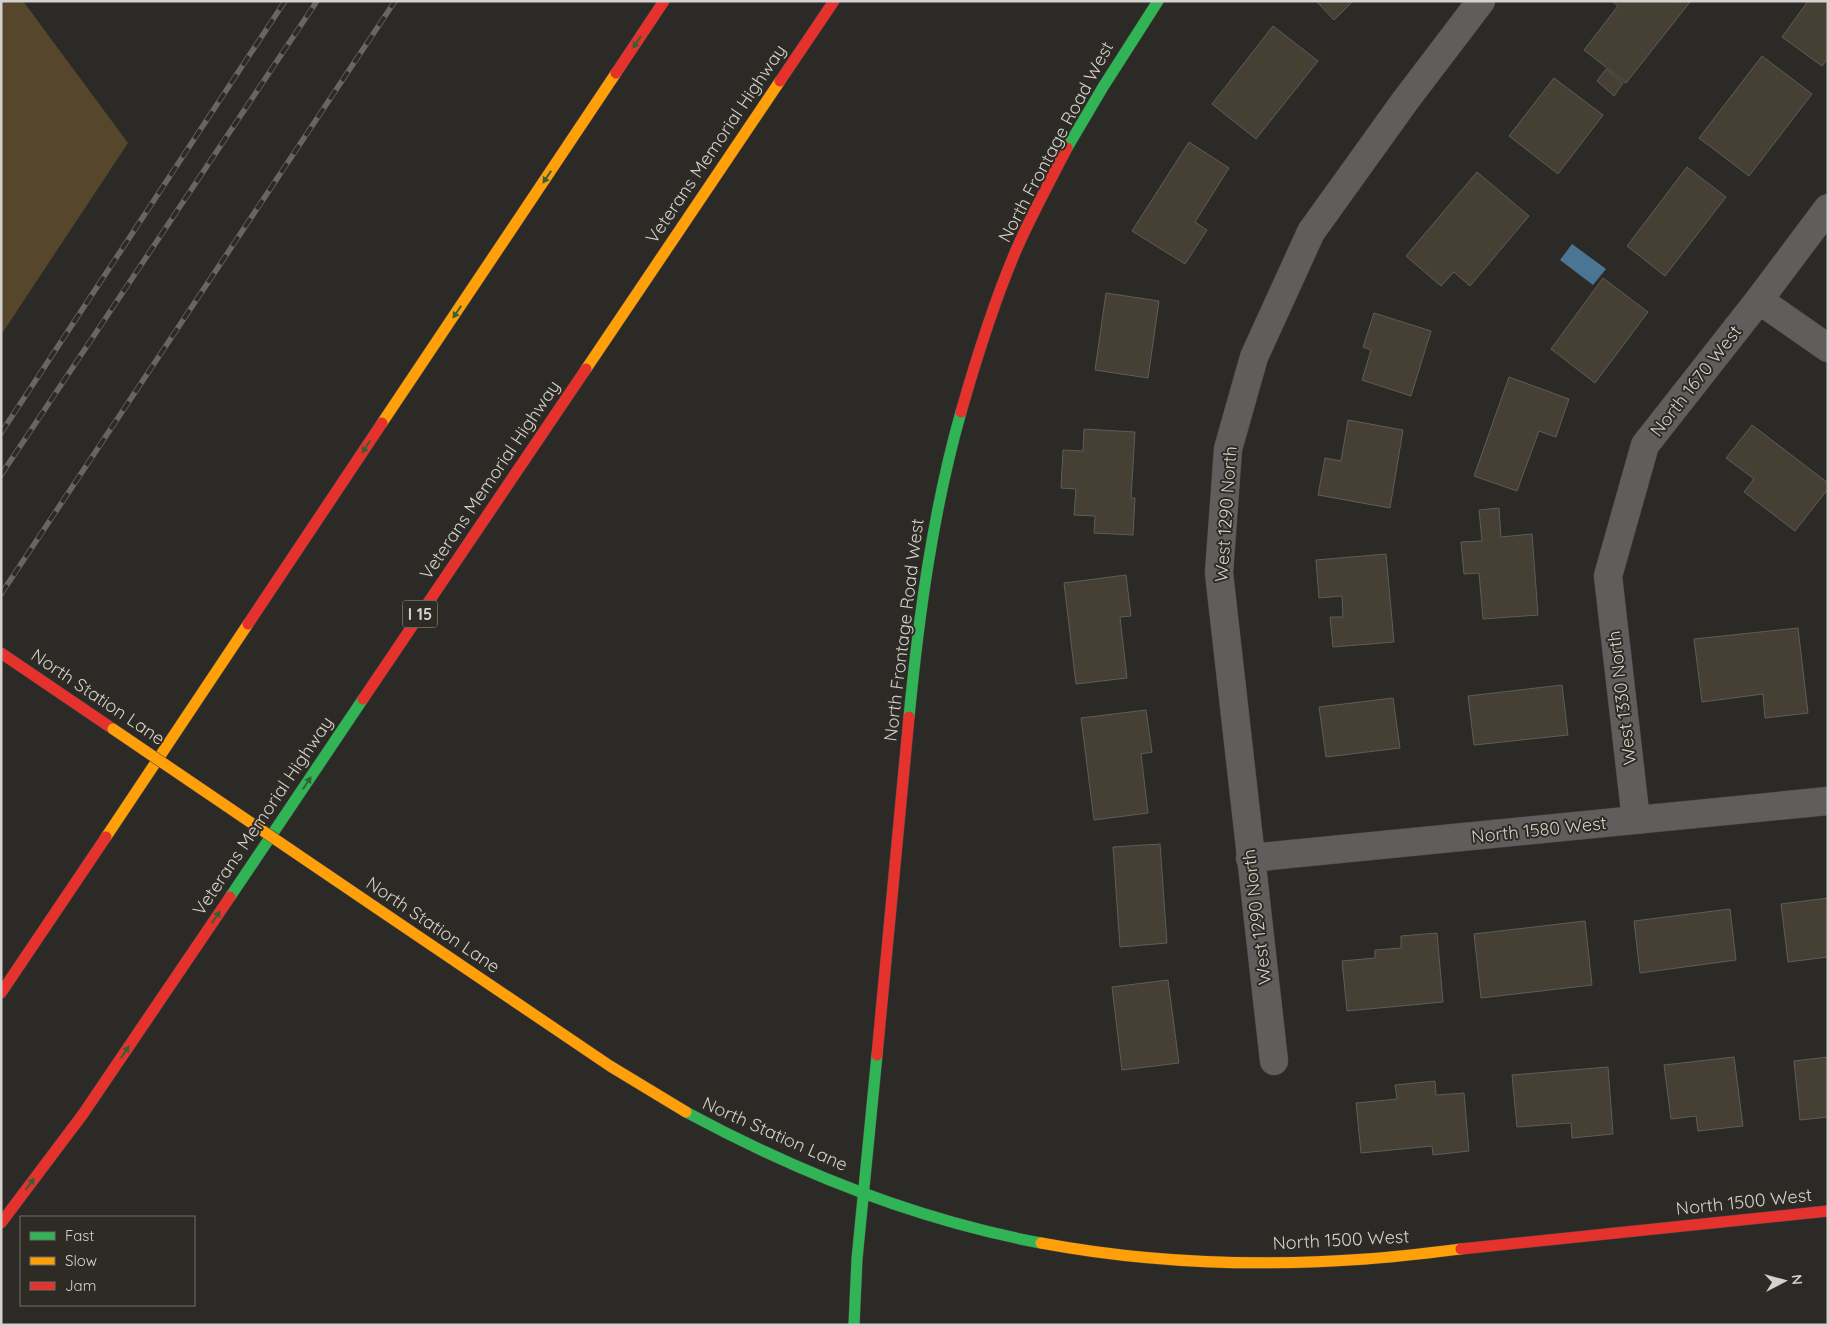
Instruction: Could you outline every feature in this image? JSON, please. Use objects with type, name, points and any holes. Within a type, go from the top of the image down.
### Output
[{"type":"main road","points":[[1,993],[664,1]]},
{"type":"main road","name":"Veterans Memorial Highway","points":[[1,1223],[89,1105],[834,1]]},
{"type":"main road","name":"North Frontage Road West","points":[[854,1325],[857,1258],[920,613],[935,521],[951,449],[986,332],[1022,238],[1092,107],[1158,1]]},
{"type":"main road","name":"North Station Lane","points":[[1,653],[637,1084],[696,1118],[756,1148],[864,1192]]},
{"type":"main road","name":"North 1500 West","points":[[864,1192],[945,1221],[1063,1247],[1184,1261],[1245,1263],[1367,1259],[1828,1211]]},
{"type":"street","name":"West 1290 North","points":[[1274,1061],[1219,573],[1228,449],[1254,357],[1311,232],[1405,101],[1481,1]]},
{"type":"street","name":"North 1670 West","points":[[1608,576],[1645,445],[1759,300],[1828,208]]},
{"type":"street","points":[[1759,300],[1828,348]]},
{"type":"street","name":"West 1330 North","points":[[1608,576],[1636,820]]},
{"type":"street","name":"North 1580 West","points":[[1250,858],[1828,802]]},
{"type":"shaded area","points":[[1,1],[23,1],[128,143],[1,335]]},
{"type":"water","points":[[1572,244],[1606,269],[1593,285],[1560,260]]},
{"type":"building","points":[[1316,1],[1353,1],[1334,20]]},
{"type":"building","points":[[1612,1],[1690,2],[1626,83],[1584,50],[1618,6]]},
{"type":"building","points":[[1808,1],[1828,1],[1828,58],[1822,66],[1782,37]]},
{"type":"building","points":[[1273,26],[1318,61],[1256,139],[1212,104]]},
{"type":"building","points":[[1762,56],[1812,94],[1749,176],[1699,138]]},
{"type":"building","points":[[1606,69],[1623,83],[1614,96],[1597,81]]},
{"type":"building","points":[[1554,78],[1603,115],[1558,174],[1509,136]]},
{"type":"building","points":[[1189,142],[1229,168],[1195,222],[1207,230],[1185,264],[1132,231]]},
{"type":"building","points":[[1687,167],[1726,197],[1665,276],[1627,246]]},
{"type":"building","points":[[1477,172],[1529,216],[1470,286],[1454,272],[1441,286],[1406,256]]},
{"type":"building","points":[[1603,278],[1648,312],[1595,383],[1551,349]]},
{"type":"building","points":[[1106,293],[1159,301],[1148,378],[1095,370]]},
{"type":"building","points":[[1374,313],[1431,331],[1411,396],[1362,380],[1371,350],[1363,347]]},
{"type":"building","points":[[1509,377],[1569,399],[1556,437],[1539,431],[1517,491],[1474,476]]},
{"type":"building","points":[[1348,420],[1403,430],[1390,508],[1318,495],[1325,458],[1341,461]]},
{"type":"building","points":[[1752,425],[1828,483],[1828,489],[1795,531],[1744,492],[1754,479],[1726,458]]},
{"type":"building","points":[[1084,429],[1135,432],[1131,498],[1135,498],[1133,535],[1094,533],[1095,516],[1074,515],[1076,489],[1061,488],[1063,450],[1083,451]]},
{"type":"building","points":[[1499,508],[1501,537],[1532,534],[1538,615],[1483,619],[1479,573],[1464,574],[1461,542],[1482,541],[1479,510]]},
{"type":"building","points":[[1386,554],[1394,642],[1333,647],[1330,617],[1343,617],[1342,596],[1319,598],[1316,560]]},
{"type":"building","points":[[1126,575],[1131,616],[1120,617],[1127,678],[1076,684],[1064,583]]},
{"type":"building","points":[[1798,628],[1808,713],[1765,718],[1763,694],[1702,702],[1694,639]]},
{"type":"building","points":[[1562,685],[1568,735],[1474,745],[1468,696]]},
{"type":"building","points":[[1393,698],[1400,748],[1326,757],[1319,707]]},
{"type":"building","points":[[1146,710],[1152,752],[1141,754],[1148,813],[1094,820],[1081,718]]},
{"type":"building","points":[[1160,844],[1167,943],[1120,947],[1113,847]]},
{"type":"building","points":[[1828,898],[1828,957],[1788,962],[1781,904]]},
{"type":"building","points":[[1730,909],[1736,960],[1640,973],[1634,921]]},
{"type":"building","points":[[1585,921],[1592,985],[1481,998],[1474,934]]},
{"type":"building","points":[[1437,933],[1443,1002],[1347,1011],[1342,961],[1375,958],[1375,950],[1401,948],[1401,936]]},
{"type":"building","points":[[1168,980],[1179,1063],[1122,1070],[1112,987]]},
{"type":"building","points":[[1734,1057],[1743,1126],[1698,1131],[1696,1116],[1671,1119],[1664,1065]]},
{"type":"building","points":[[1828,1057],[1828,1117],[1800,1120],[1794,1061]]},
{"type":"building","points":[[1608,1067],[1613,1134],[1572,1138],[1571,1123],[1517,1127],[1512,1075]]},
{"type":"building","points":[[1435,1081],[1436,1095],[1464,1093],[1469,1151],[1433,1155],[1432,1146],[1361,1153],[1356,1103],[1397,1099],[1395,1085]]},
{"type":"railway","points":[[1,433],[285,1]]},
{"type":"railway","points":[[1,475],[317,1]]},
{"type":"railway","points":[[1,594],[395,1]]},
{"type":"traffic: fast","points":[[1067,148],[1158,1]]},
{"type":"traffic: fast","points":[[909,717],[928,563],[942,487],[961,412]]},
{"type":"traffic: fast","points":[[230,897],[363,699]]},
{"type":"traffic: fast","points":[[854,1325],[857,1259],[877,1055]]},
{"type":"traffic: fast","points":[[686,1112],[771,1155],[859,1191],[949,1221],[1041,1243]]},
{"type":"traffic: slow","points":[[382,423],[616,73]]},
{"type":"traffic: slow","points":[[586,369],[780,81]]},
{"type":"traffic: slow","points":[[106,837],[248,624]]},
{"type":"traffic: slow","points":[[113,729],[375,907]]},
{"type":"traffic: slow","points":[[375,907],[610,1066],[686,1112]]},
{"type":"traffic: slow","points":[[1041,1243],[1081,1250],[1162,1259],[1243,1263],[1366,1259],[1461,1249]]},
{"type":"traffic: jam","points":[[616,73],[664,1]]},
{"type":"traffic: jam","points":[[780,81],[834,1]]},
{"type":"traffic: jam","points":[[961,412],[986,329],[1017,248],[1067,148]]},
{"type":"traffic: jam","points":[[363,699],[586,369]]},
{"type":"traffic: jam","points":[[248,624],[382,423]]},
{"type":"traffic: jam","points":[[1,653],[113,729]]},
{"type":"traffic: jam","points":[[877,1055],[909,717]]},
{"type":"traffic: jam","points":[[1,993],[106,837]]},
{"type":"traffic: jam","points":[[1,1223],[83,1114],[230,897]]},
{"type":"traffic: jam","points":[[1461,1249],[1828,1211]]}]
